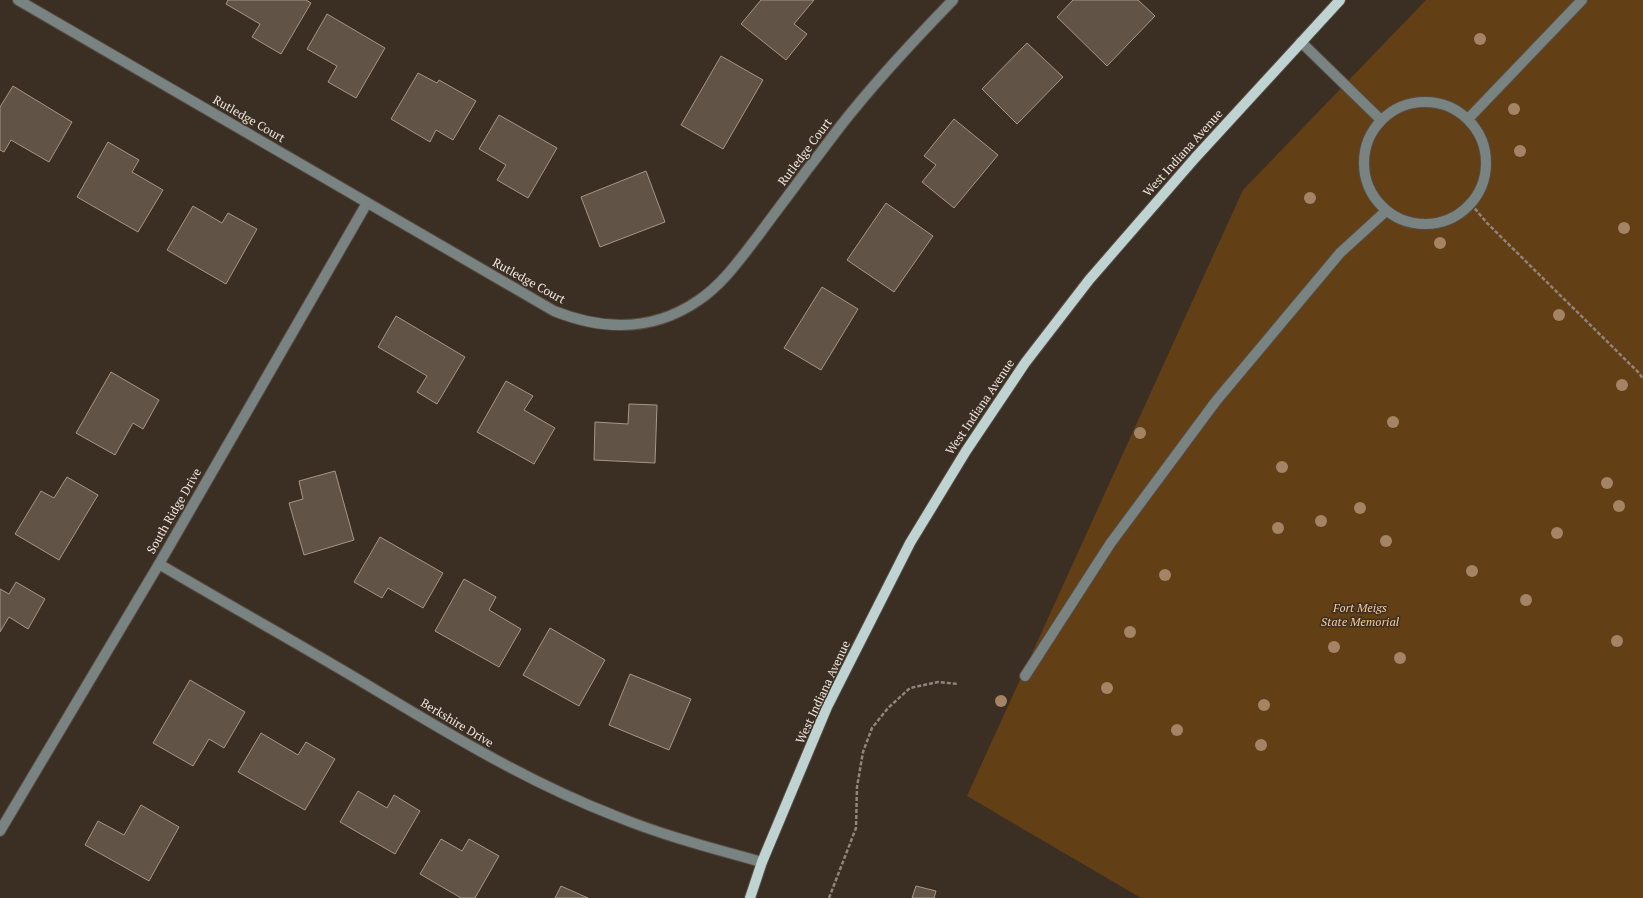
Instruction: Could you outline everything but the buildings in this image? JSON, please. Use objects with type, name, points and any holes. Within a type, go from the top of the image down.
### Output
[{"type":"main road","name":"West Indiana Avenue","points":[[750,898],[762,862],[834,694],[910,543],[966,451],[1025,363],[1089,280],[1195,158],[1340,0]]},
{"type":"street","name":"Rutledge Court","points":[[18,0],[554,311],[590,323],[609,326],[628,325],[665,317],[682,310],[714,289],[736,265],[854,109],[918,35],[953,0]]},
{"type":"street","points":[[1469,118],[1582,0]]},
{"type":"street","points":[[1301,42],[1381,120]]},
{"type":"street","points":[[1434,101],[1452,107],[1469,118],[1480,134],[1486,152],[1487,170],[1482,189],[1471,204],[1457,216],[1439,224],[1420,225],[1402,220],[1386,211],[1373,196],[1365,178],[1364,158],[1369,138],[1381,120],[1395,109],[1414,102],[1434,101]]},
{"type":"street","name":"South Ridge Drive","points":[[0,831],[159,564],[367,203]]},
{"type":"street","points":[[1025,676],[1110,544],[1216,401],[1340,253],[1386,211]]},
{"type":"street","name":"Berkshire Drive","points":[[159,564],[323,658],[490,758],[522,774],[619,818],[682,841],[762,862]]},
{"type":"path","points":[[1471,204],[1486,223],[1639,373],[1643,379]]},
{"type":"path","points":[[829,898],[856,828],[857,787],[863,752],[872,728],[888,708],[910,688],[938,682],[958,684]]},
{"type":"green space","name":"Fort Meigs State Memorial","points":[[1426,0],[1643,0],[1643,898],[1141,898],[967,796],[1243,190]]}]
